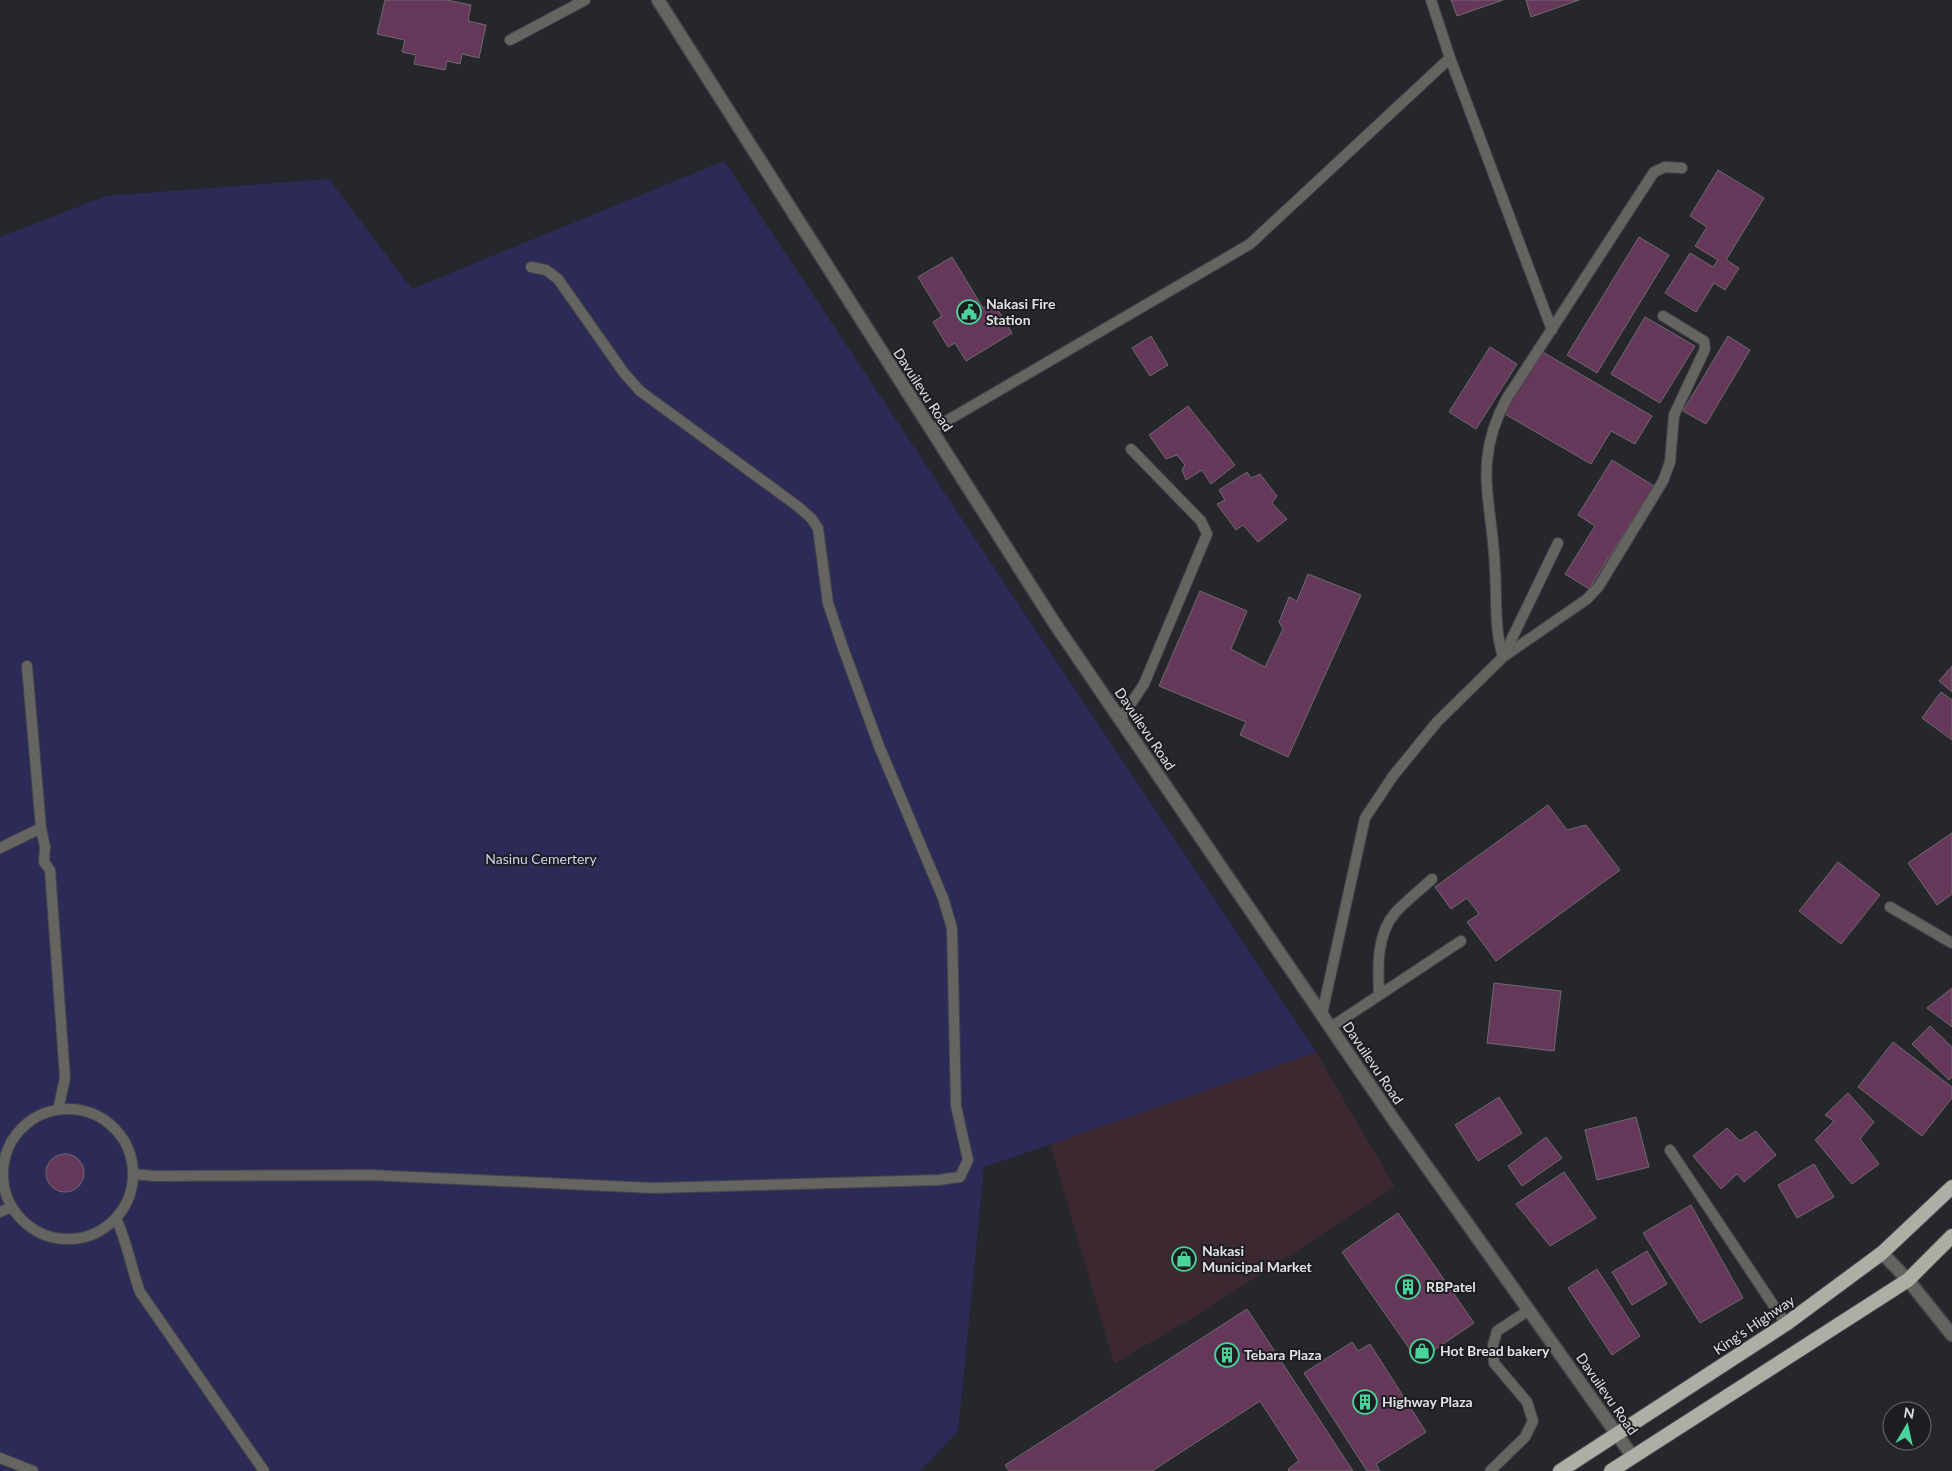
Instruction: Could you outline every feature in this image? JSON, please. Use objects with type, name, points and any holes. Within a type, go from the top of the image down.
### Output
[{"type":"highway","name":"King's Highway","points":[[1560,1471],[1786,1324],[1882,1253],[1952,1187]]},
{"type":"highway","points":[[1611,1471],[1908,1280],[1952,1236]]},
{"type":"street","name":"Davuilevu Road","points":[[658,0],[1055,624],[1393,1120],[1633,1457]]},
{"type":"street","points":[[1882,1253],[1908,1280],[1952,1335]]},
{"type":"lane","points":[[510,40],[585,0]]},
{"type":"lane","points":[[1432,0],[1450,58],[1552,330]]},
{"type":"lane","points":[[931,430],[1250,244],[1450,58]]},
{"type":"lane","points":[[1503,657],[1496,626],[1495,567],[1485,486],[1488,447],[1498,414],[1654,172],[1665,167],[1682,168]]},
{"type":"lane","points":[[133,1174],[155,1176],[370,1175],[566,1185],[681,1188],[960,1178],[968,1160],[956,1106],[952,928],[943,898],[878,746],[842,645],[828,603],[818,528],[811,518],[796,505],[640,391],[624,373],[558,279],[546,270],[531,267]]},
{"type":"lane","points":[[1322,1014],[1365,818],[1393,776],[1437,722],[1503,657],[1587,598],[1599,586],[1663,481],[1670,462],[1674,414],[1705,349],[1704,341],[1663,316]]},
{"type":"lane","points":[[1120,720],[1144,684],[1207,534],[1201,521],[1131,449]]},
{"type":"lane","points":[[1503,657],[1558,543]]},
{"type":"lane","points":[[27,666],[41,828],[45,847],[44,862],[50,870],[52,880],[65,1078],[58,1110]]},
{"type":"lane","points":[[0,848],[41,828]]},
{"type":"lane","points":[[1379,995],[1378,965],[1383,936],[1394,914],[1432,879]]},
{"type":"lane","points":[[1890,907],[1952,943]]},
{"type":"lane","points":[[1331,1027],[1461,941]]},
{"type":"lane","points":[[58,1110],[90,1113],[104,1120],[116,1130],[125,1143],[131,1158],[133,1174],[129,1198],[116,1218],[94,1234],[67,1239],[35,1230],[18,1216],[12,1207],[3,1179],[7,1150],[24,1126],[40,1116],[58,1110]]},
{"type":"lane","points":[[1670,1150],[1786,1324]]},
{"type":"lane","points":[[0,1212],[12,1207]]},
{"type":"lane","points":[[116,1218],[125,1238],[131,1267],[140,1292],[264,1471]]},
{"type":"lane","points":[[1490,1471],[1525,1437],[1533,1421],[1528,1402],[1494,1363],[1493,1345],[1497,1331],[1529,1310]]},
{"type":"lane","points":[[0,1458],[33,1471]]},
{"type":"shaded area","name":"Nakasi Municipal Market","points":[[1316,1052],[1395,1187],[1201,1313],[1114,1364],[1050,1144]]},
{"type":"green space","name":"Nasinu Cemertery","points":[[724,161],[1316,1052],[984,1167],[958,1431],[920,1471],[0,1471],[0,237],[106,196],[329,179],[412,289]]},
{"type":"building","points":[[385,0],[447,0],[471,5],[468,21],[486,25],[479,58],[462,54],[460,64],[447,61],[445,70],[414,64],[416,55],[402,52],[405,40],[377,34]]},
{"type":"building","points":[[1451,0],[1503,0],[1457,16]]},
{"type":"building","points":[[1526,0],[1579,0],[1531,17]]},
{"type":"building","points":[[1718,170],[1764,198],[1726,260],[1739,268],[1725,290],[1714,283],[1696,312],[1665,293],[1690,253],[1713,267],[1718,260],[1695,246],[1707,227],[1690,216]]},
{"type":"building","points":[[1639,237],[1669,255],[1597,373],[1567,355]]},
{"type":"building","name":"Nakasi Fire Station","points":[[952,257],[983,308],[993,302],[1012,333],[966,361],[955,343],[948,347],[933,322],[942,316],[918,277]]},
{"type":"building","points":[[1645,317],[1695,346],[1660,403],[1611,374]]},
{"type":"building","points":[[1151,336],[1168,365],[1150,376],[1132,348]]},
{"type":"building","points":[[1728,336],[1750,350],[1706,424],[1683,411]]},
{"type":"building","points":[[1490,347],[1517,364],[1476,429],[1449,412]]},
{"type":"building","points":[[1541,351],[1652,416],[1635,444],[1611,431],[1591,464],[1503,413]]},
{"type":"building","points":[[1188,406],[1235,465],[1211,484],[1202,470],[1186,480],[1182,470],[1185,465],[1177,455],[1166,459],[1149,435]]},
{"type":"building","points":[[1612,460],[1654,486],[1589,589],[1565,574],[1595,526],[1578,515]]},
{"type":"building","points":[[1247,472],[1251,478],[1260,474],[1277,496],[1272,503],[1287,519],[1258,542],[1243,525],[1236,530],[1217,504],[1225,500],[1219,490]]},
{"type":"building","points":[[1308,574],[1361,595],[1288,757],[1240,735],[1246,722],[1159,686],[1200,591],[1247,611],[1231,649],[1265,667],[1283,629],[1279,622],[1289,597],[1297,601]]},
{"type":"building","points":[[1952,666],[1952,692],[1939,681]]},
{"type":"building","points":[[1941,692],[1952,700],[1952,740],[1922,718]]},
{"type":"building","points":[[1548,805],[1567,830],[1586,825],[1620,870],[1496,961],[1467,922],[1479,914],[1467,898],[1451,909],[1435,887]]},
{"type":"building","points":[[1952,833],[1952,894],[1937,905],[1908,863]]},
{"type":"building","points":[[1838,862],[1880,895],[1841,944],[1799,911]]},
{"type":"building","points":[[1494,983],[1561,991],[1554,1051],[1487,1043]]},
{"type":"building","points":[[1952,988],[1952,1027],[1927,1008]]},
{"type":"building","points":[[1930,1026],[1952,1047],[1952,1077],[1949,1080],[1912,1044]]},
{"type":"building","points":[[1893,1042],[1952,1087],[1952,1098],[1922,1136],[1858,1087]]},
{"type":"building","points":[[1848,1093],[1874,1122],[1860,1139],[1879,1164],[1852,1184],[1815,1140],[1834,1121],[1825,1115]]},
{"type":"building","points":[[1499,1097],[1522,1133],[1478,1161],[1455,1125]]},
{"type":"building","points":[[1636,1117],[1649,1167],[1597,1180],[1585,1130]]},
{"type":"building","points":[[1727,1128],[1740,1141],[1756,1131],[1776,1155],[1744,1182],[1737,1174],[1721,1189],[1693,1156]]},
{"type":"building","points":[[1546,1137],[1562,1158],[1522,1186],[1508,1166]]},
{"type":"building","points":[[65,1154],[78,1160],[84,1173],[78,1186],[65,1192],[52,1186],[46,1173],[52,1160]]},
{"type":"building","points":[[1814,1164],[1834,1197],[1797,1218],[1778,1185]]},
{"type":"building","points":[[1564,1172],[1596,1218],[1550,1246],[1516,1204]]},
{"type":"building","points":[[1691,1205],[1743,1298],[1700,1323],[1643,1233]]},
{"type":"building","name":"RBPatel","points":[[1398,1213],[1474,1323],[1418,1361],[1342,1252]]},
{"type":"building","points":[[1647,1251],[1667,1284],[1632,1305],[1612,1272]]},
{"type":"building","points":[[1597,1269],[1640,1336],[1612,1355],[1568,1288]]},
{"type":"building","name":"Tebara Plaza","points":[[1247,1309],[1353,1471],[1289,1471],[1288,1469],[1299,1461],[1260,1401],[1152,1471],[1009,1471],[1005,1465]]},
{"type":"building","name":"Highway Plaza","points":[[1352,1342],[1358,1351],[1370,1344],[1426,1432],[1376,1464],[1380,1471],[1367,1471],[1304,1373]]},
{"type":"place","name":"Nakasi Fire Station","points":[[969,312]]},
{"type":"place","name":"Nakasi Municipal Market","points":[[1184,1259]]},
{"type":"place","name":"RBPatel","points":[[1408,1287]]},
{"type":"place","name":"Hot Bread bakery","points":[[1422,1351]]},
{"type":"place","name":"Tebara Plaza","points":[[1227,1355]]},
{"type":"place","name":"Highway Plaza","points":[[1365,1402]]}]
